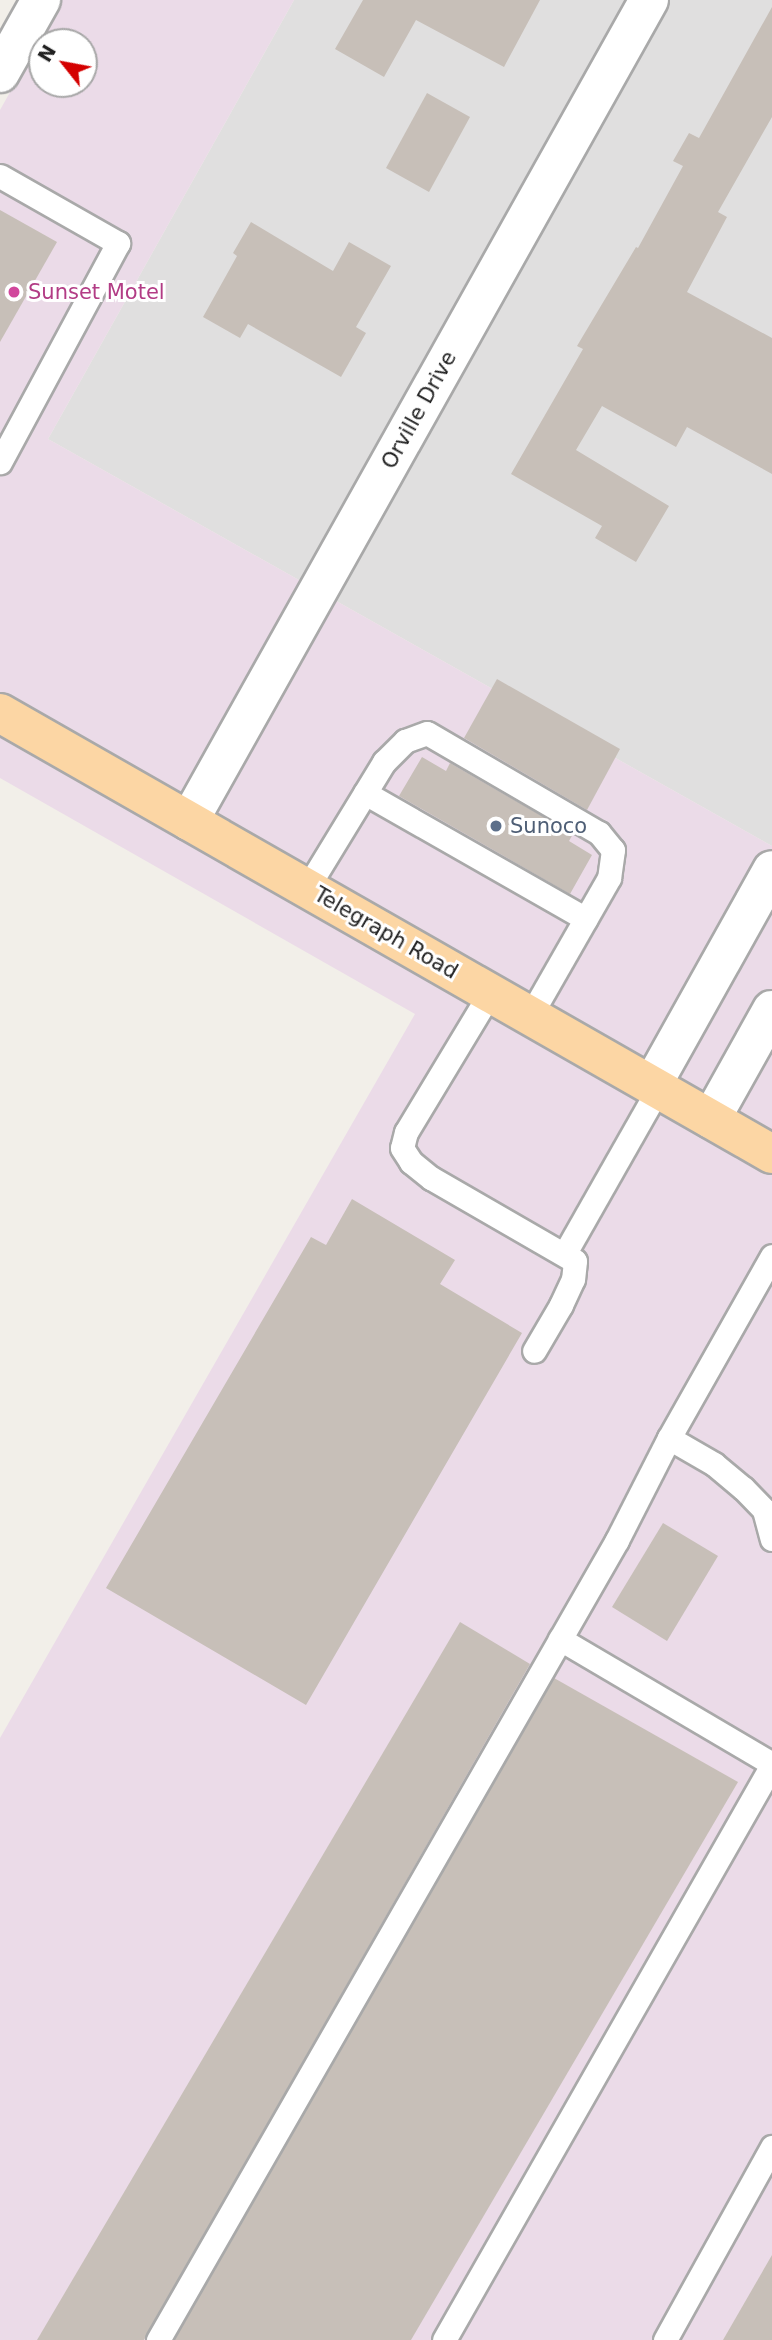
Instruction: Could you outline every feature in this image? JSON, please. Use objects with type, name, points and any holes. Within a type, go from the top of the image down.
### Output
[{"type":"main road","name":"Telegraph Road","points":[[0,713],[772,1154]]},
{"type":"street","points":[[0,74],[40,0]]},
{"type":"street","name":"Orville Drive","points":[[189,821],[649,0]]},
{"type":"street","points":[[655,1087],[772,870]]},
{"type":"street","points":[[711,1119],[772,1010]]},
{"type":"lane","points":[[0,176],[118,243],[0,462]]},
{"type":"lane","points":[[307,888],[384,762],[405,741],[427,733],[599,833],[613,850],[609,878],[530,1016]]},
{"type":"lane","points":[[365,793],[586,919]]},
{"type":"lane","points":[[490,992],[406,1132],[402,1148],[411,1162],[431,1178],[575,1261],[573,1279],[534,1351]]},
{"type":"lane","points":[[565,1253],[655,1087]]},
{"type":"lane","points":[[158,2340],[561,1639],[617,1540],[669,1438],[772,1256]]},
{"type":"lane","points":[[669,1438],[714,1464],[743,1488],[764,1510],[772,1539]]},
{"type":"lane","points":[[444,2340],[772,1764],[561,1639]]},
{"type":"lane","points":[[665,2340],[772,2147]]},
{"type":"shaded area","points":[[62,0],[294,0],[48,439],[772,846],[772,2340],[0,2340],[0,1738],[415,1014],[0,778],[0,110],[28,60],[28,98],[98,98],[98,28],[46,28]]},
{"type":"shaded area","points":[[294,0],[772,0],[772,846],[48,439]]},
{"type":"building","points":[[363,0],[540,0],[504,67],[416,20],[384,77],[335,49]]},
{"type":"building","points":[[772,7],[772,117],[718,212],[727,217],[687,292],[772,338],[772,474],[687,427],[676,447],[602,406],[576,450],[669,506],[636,562],[595,538],[602,526],[511,474],[583,349],[577,346],[636,247],[638,248],[683,166],[673,161],[689,133],[699,138]]},
{"type":"building","points":[[427,93],[470,117],[429,192],[386,168]]},
{"type":"building","name":"Sunset Motel","points":[[0,210],[57,242],[0,342]]},
{"type":"building","points":[[251,222],[333,271],[349,242],[391,266],[356,327],[366,333],[341,377],[248,324],[240,338],[203,317],[237,256],[233,253]]},
{"type":"building","points":[[497,679],[620,749],[587,810],[464,738]]},
{"type":"building","points":[[422,757],[446,771],[450,763],[573,834],[569,841],[592,855],[570,894],[399,796]]},
{"type":"building","points":[[352,1199],[455,1260],[440,1284],[522,1333],[306,1705],[106,1588],[311,1237],[326,1245]]},
{"type":"building","points":[[663,1523],[718,1556],[667,1641],[612,1607]]},
{"type":"building","points":[[460,1622],[530,1664],[144,2340],[37,2340]]},
{"type":"building","points":[[554,1678],[738,1782],[411,2340],[174,2340]]},
{"type":"building","points":[[772,2255],[772,2340],[723,2340]]},
{"type":"place","name":"Sunset Motel","points":[[14,292]]},
{"type":"place","name":"Sunoco","points":[[496,826]]}]
